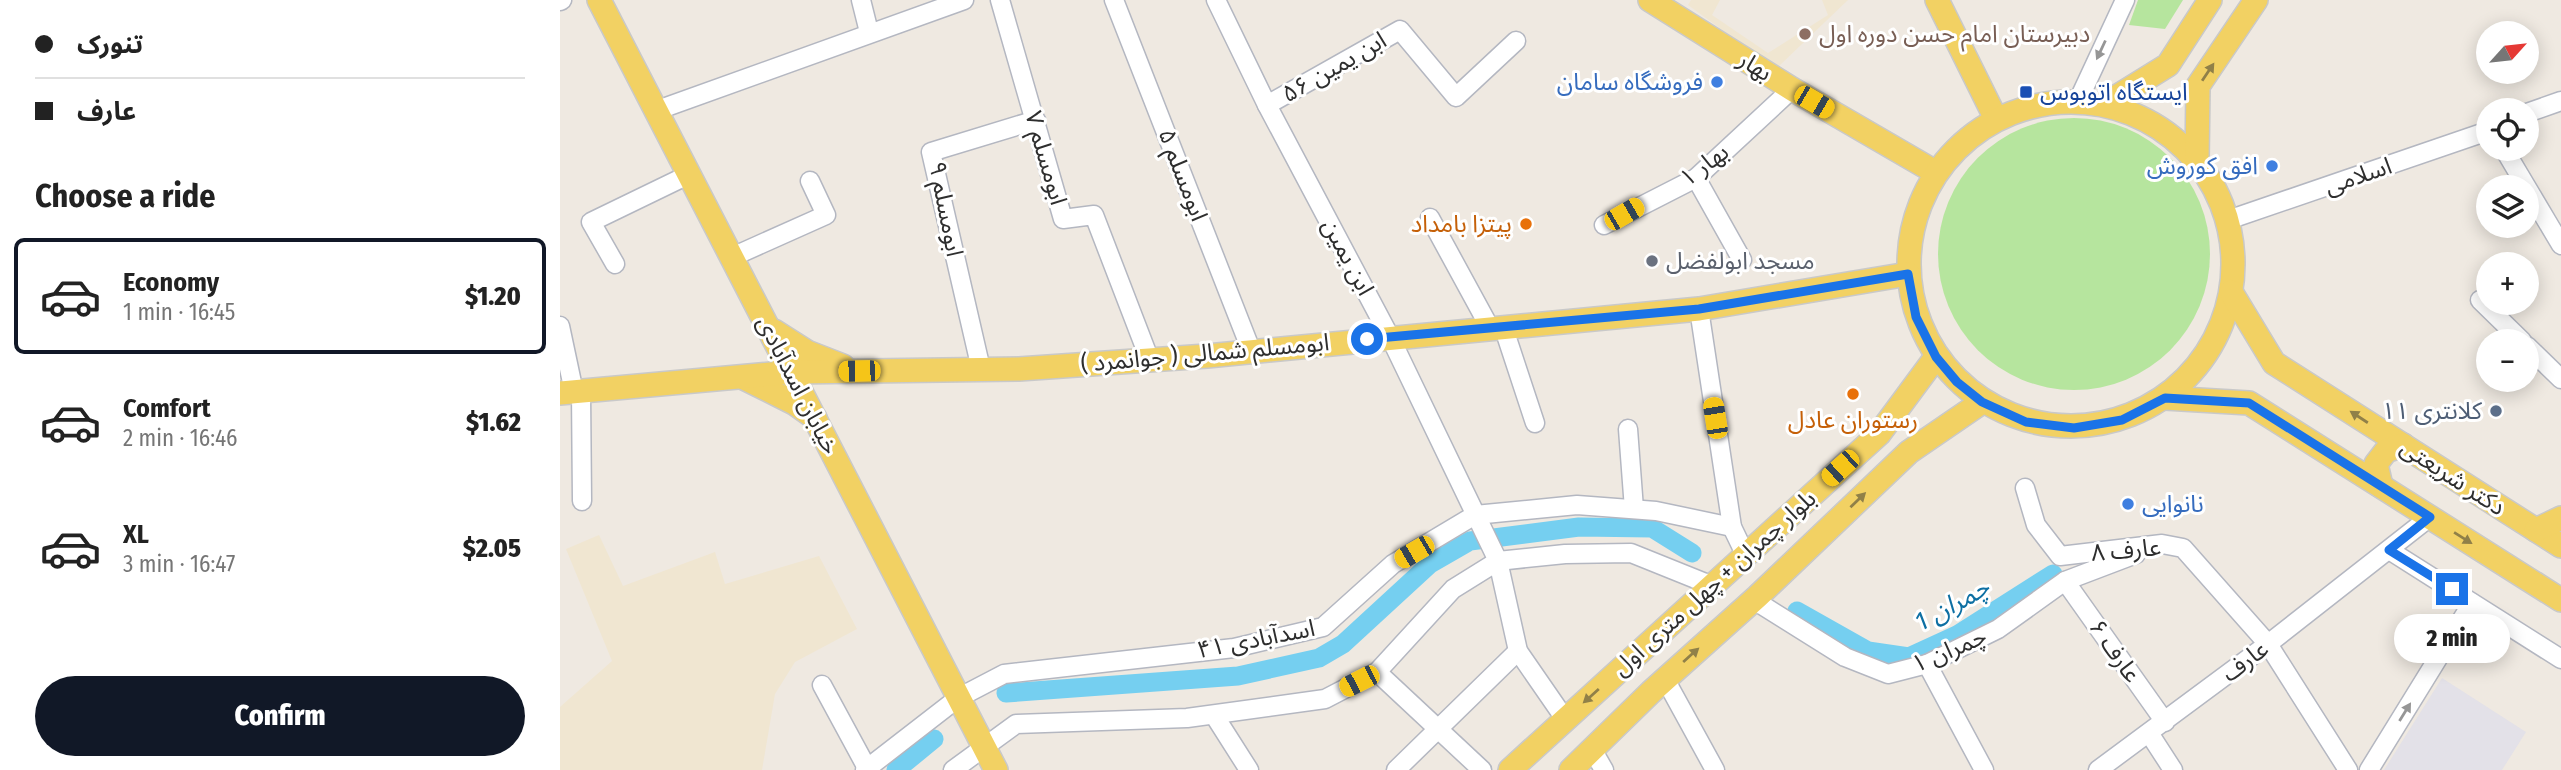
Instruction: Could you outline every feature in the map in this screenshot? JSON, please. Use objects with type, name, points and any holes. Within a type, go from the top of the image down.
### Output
[{"type":"main road","name":"خیابان اسدآبادی","points":[[600,0],[996,770]]},
{"type":"main road","name":"بهار","points":[[1650,0],[1792,89],[1936,172]]},
{"type":"main road","points":[[1937,0],[1996,118]]},
{"type":"main road","points":[[2105,104],[2168,65],[2210,0]]},
{"type":"main road","points":[[2197,161],[2198,86],[2256,0]]},
{"type":"main road","points":[[2078,101],[2105,104],[2150,123],[2171,136],[2197,161],[2215,189],[2228,220],[2233,256],[2231,292],[2219,333],[2196,369],[2165,398],[2122,420],[2074,428],[2026,422],[1982,402],[1957,382],[1936,357],[1916,317],[1908,274],[1913,220],[1936,172],[1962,141],[1996,118],[2031,106],[2078,101]]},
{"type":"main road","name":"ابومسلم شمالی ( جوانمرد )","points":[[572,392],[793,372],[1019,369],[1149,358],[1169,359],[1699,309],[1908,274]]},
{"type":"main road","name":"دکتر شریعتی","points":[[2231,292],[2274,363],[2561,546]]},
{"type":"main road","points":[[769,328],[807,352],[859,371]]},
{"type":"main road","name":"بلوار چمران + چهل متری اول","points":[[1510,770],[1879,434],[1936,357]]},
{"type":"main road","points":[[741,377],[794,403],[817,420]]},
{"type":"main road","name":"دکتر شریعتی","points":[[2165,398],[2249,403],[2561,600]]},
{"type":"main road","name":"بلوار چمران + چهل متری اول","points":[[1571,770],[1909,452],[1982,402]]},
{"type":"main road","points":[[2381,486],[2376,464],[2386,451],[2403,445]]},
{"type":"main road","points":[[2536,530],[2561,518]]},
{"type":"street","points":[[861,0],[869,32]]},
{"type":"street","points":[[655,111],[964,0]]},
{"type":"street","name":"ابومسلم ۷","points":[[1000,0],[1063,219],[1094,215],[1149,358]]},
{"type":"street","name":"ابومسلم ۵","points":[[1114,0],[1251,350]]},
{"type":"street","name":"ابن یمین","points":[[1216,0],[1267,105],[1390,337],[1497,561]]},
{"type":"street","points":[[2078,101],[2125,0]]},
{"type":"street","name":"ابن یمین ۵۶","points":[[1267,105],[1400,30],[1456,97],[1516,41]]},
{"type":"street","name":"بهار ۱","points":[[1604,225],[1696,178],[1792,89]]},
{"type":"street","points":[[2539,109],[2561,101]]},
{"type":"street","name":"ابومسلم ۹","points":[[981,369],[931,152],[1036,120]]},
{"type":"street","name":"اسلامی","points":[[2228,220],[2476,135]]},
{"type":"street","points":[[2511,161],[2561,244]]},
{"type":"street","points":[[615,264],[591,222],[688,175]]},
{"type":"street","points":[[1696,178],[1742,260]]},
{"type":"street","points":[[732,257],[826,215],[810,181]]},
{"type":"street","points":[[1430,218],[1497,327],[1535,422]]},
{"type":"street","points":[[1699,309],[1732,527],[1745,555]]},
{"type":"street","points":[[2495,315],[2510,329]]},
{"type":"street","points":[[560,326],[572,392],[582,501]]},
{"type":"street","points":[[2539,358],[2561,379]]},
{"type":"street","points":[[1628,429],[1634,509]]},
{"type":"street","name":"عارف ۸","points":[[2025,488],[2036,525],[2060,556],[2162,544],[2183,548],[2269,644],[2348,770]]},
{"type":"street","name":"اسدآبادی ۴۱","points":[[866,769],[958,698],[1004,674],[1234,648],[1323,628],[1393,564],[1475,516],[1577,505],[1634,509],[1732,527]]},
{"type":"street","name":"عارف","points":[[2098,770],[2269,644],[2430,517]]},
{"type":"street","name":"۱ چمران","points":[[1754,600],[1845,657],[1888,674],[1927,664],[1998,629],[2065,581],[2162,544]]},
{"type":"street","points":[[2389,550],[2561,659]]},
{"type":"street","points":[[953,770],[1016,724],[1214,715],[1325,699],[1377,672],[1453,589],[1497,561],[1565,554],[1631,553],[1713,586]]},
{"type":"street","points":[[1497,561],[1518,651],[1565,719]]},
{"type":"street","name":"عارف ۶","points":[[2065,581],[2165,722]]},
{"type":"street","points":[[2370,770],[2472,603]]},
{"type":"street","points":[[1396,770],[1518,651]]},
{"type":"street","points":[[1927,664],[1984,770]]},
{"type":"street","points":[[1377,672],[1436,730],[1482,770]]},
{"type":"street","points":[[1665,679],[1715,770]]},
{"type":"street","points":[[822,685],[866,769]]},
{"type":"street","points":[[1214,715],[1249,770]]},
{"type":"street","points":[[2149,733],[2173,770]]},
{"type":"street","points":[[1592,749],[1604,770]]},
{"type":"shaded area","name":"دبیرستان امام حسن دوره اول","points":[[1691,0],[1720,0],[1712,15],[1768,53],[1828,15],[1822,0],[1848,0],[1776,69],[1688,5]]},
{"type":"shaded area","points":[[599,535],[623,586],[715,552],[725,584],[819,556],[857,629],[795,662],[775,694],[762,770],[560,770],[560,707],[612,661],[566,549]]},
{"type":"shaded area","points":[[2442,678],[2526,732],[2502,770],[2384,770]]},
{"type":"green space","points":[[2138,0],[2183,0],[2165,29],[2129,25]]},
{"type":"green space","points":[[2074,118],[2113,124],[2138,134],[2170,158],[2187,179],[2199,202],[2207,228],[2210,254],[2204,293],[2194,318],[2170,350],[2149,367],[2126,379],[2100,387],[2074,390],[2035,384],[2010,374],[1978,350],[1961,329],[1949,306],[1941,280],[1938,254],[1944,215],[1954,190],[1978,158],[1999,141],[2022,129],[2048,121]]},
{"type":"waterway","points":[[1006,693],[1238,676],[1319,658],[1343,644],[1430,564],[1470,541],[1579,527],[1652,528],[1692,553]]},
{"type":"waterway","name":"چمران 1","points":[[1797,611],[1868,651],[1909,657],[1957,635],[2053,574]]},
{"type":"waterway","points":[[896,770],[934,739]]},
{"type":"place","name":"دبیرستان امام حسن دوره اول","points":[[1805,34]]},
{"type":"place","name":"فروشگاه سامان","points":[[1717,82]]},
{"type":"place","name":"ایستگاه اتوبوس","points":[[2026,92]]},
{"type":"place","name":"افق کوروش","points":[[2272,166]]},
{"type":"place","name":"پیتزا بامداد","points":[[1526,224]]},
{"type":"place","name":"مسجد ابولفضل","points":[[1652,261]]},
{"type":"place","name":"رستوران عادل","points":[[1853,394]]},
{"type":"place","name":"کلانتری ۱۱","points":[[2496,411]]},
{"type":"place","name":"نانوایی","points":[[2128,504]]},
{"type":"route","points":[[1367,339],[1699,309],[1908,274],[1916,317],[1936,357],[1957,382],[1982,402],[2026,422],[2074,428],[2122,420],[2165,398],[2249,403],[2430,517],[2389,550],[2452,589]]}]
